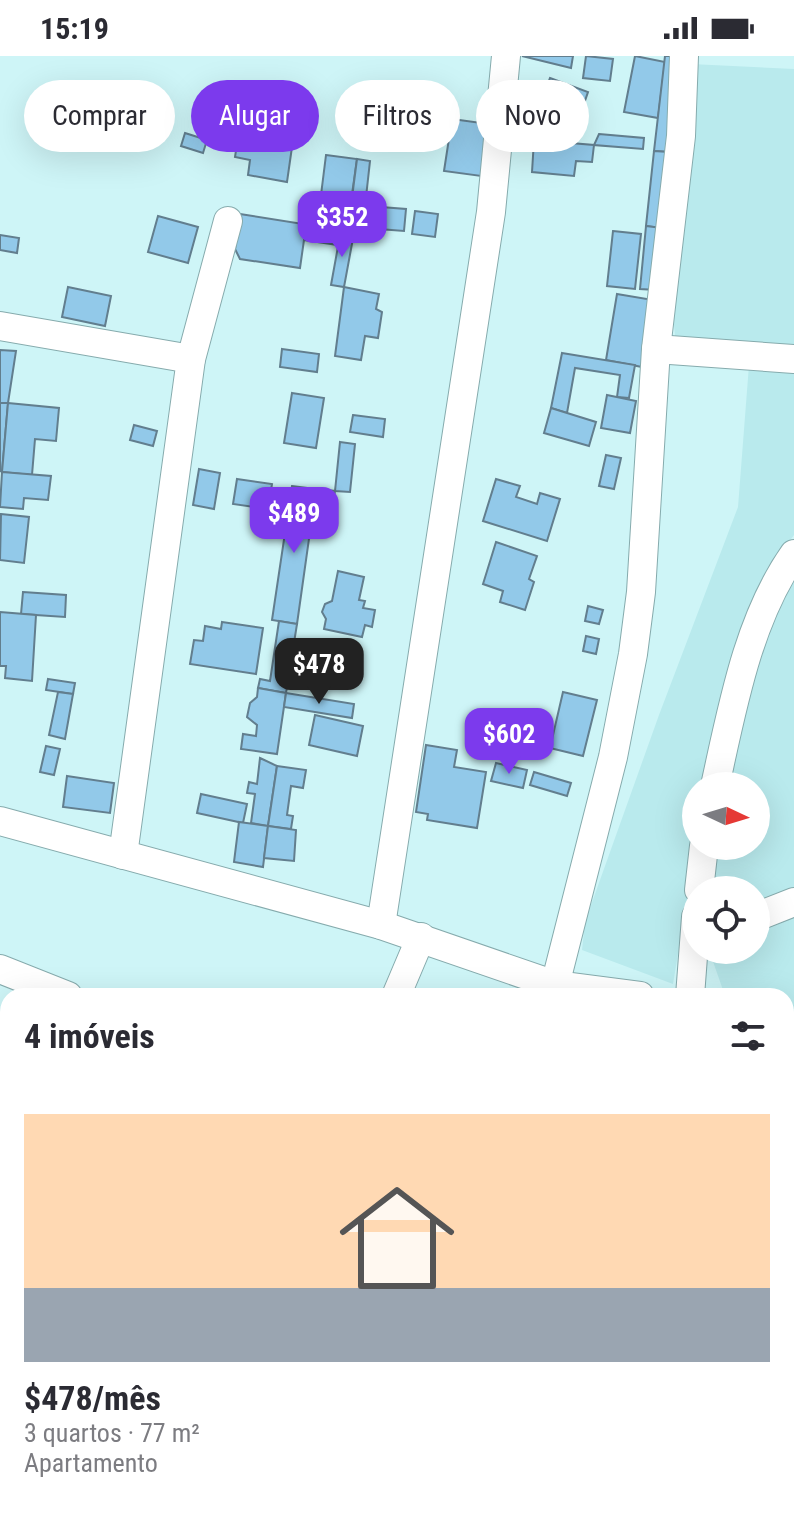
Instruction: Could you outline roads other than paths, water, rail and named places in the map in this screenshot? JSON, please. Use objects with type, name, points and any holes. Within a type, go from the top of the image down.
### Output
[{"type":"street","points":[[381,925],[491,212],[506,56]]},
{"type":"street","points":[[555,985],[613,757],[633,654],[641,592],[656,349],[681,136],[684,56]]},
{"type":"street","points":[[123,855],[191,359],[228,221]]},
{"type":"street","points":[[0,326],[191,359]]},
{"type":"street","points":[[656,349],[794,359]]},
{"type":"street","points":[[718,772],[736,688],[774,582],[794,554]]},
{"type":"street","points":[[0,821],[381,925],[555,985],[578,988]]},
{"type":"street","points":[[770,911],[794,902]]},
{"type":"street","points":[[399,988],[421,937]]},
{"type":"street","points":[[691,988],[693,964]]},
{"type":"street","points":[[0,969],[48,988]]}]
